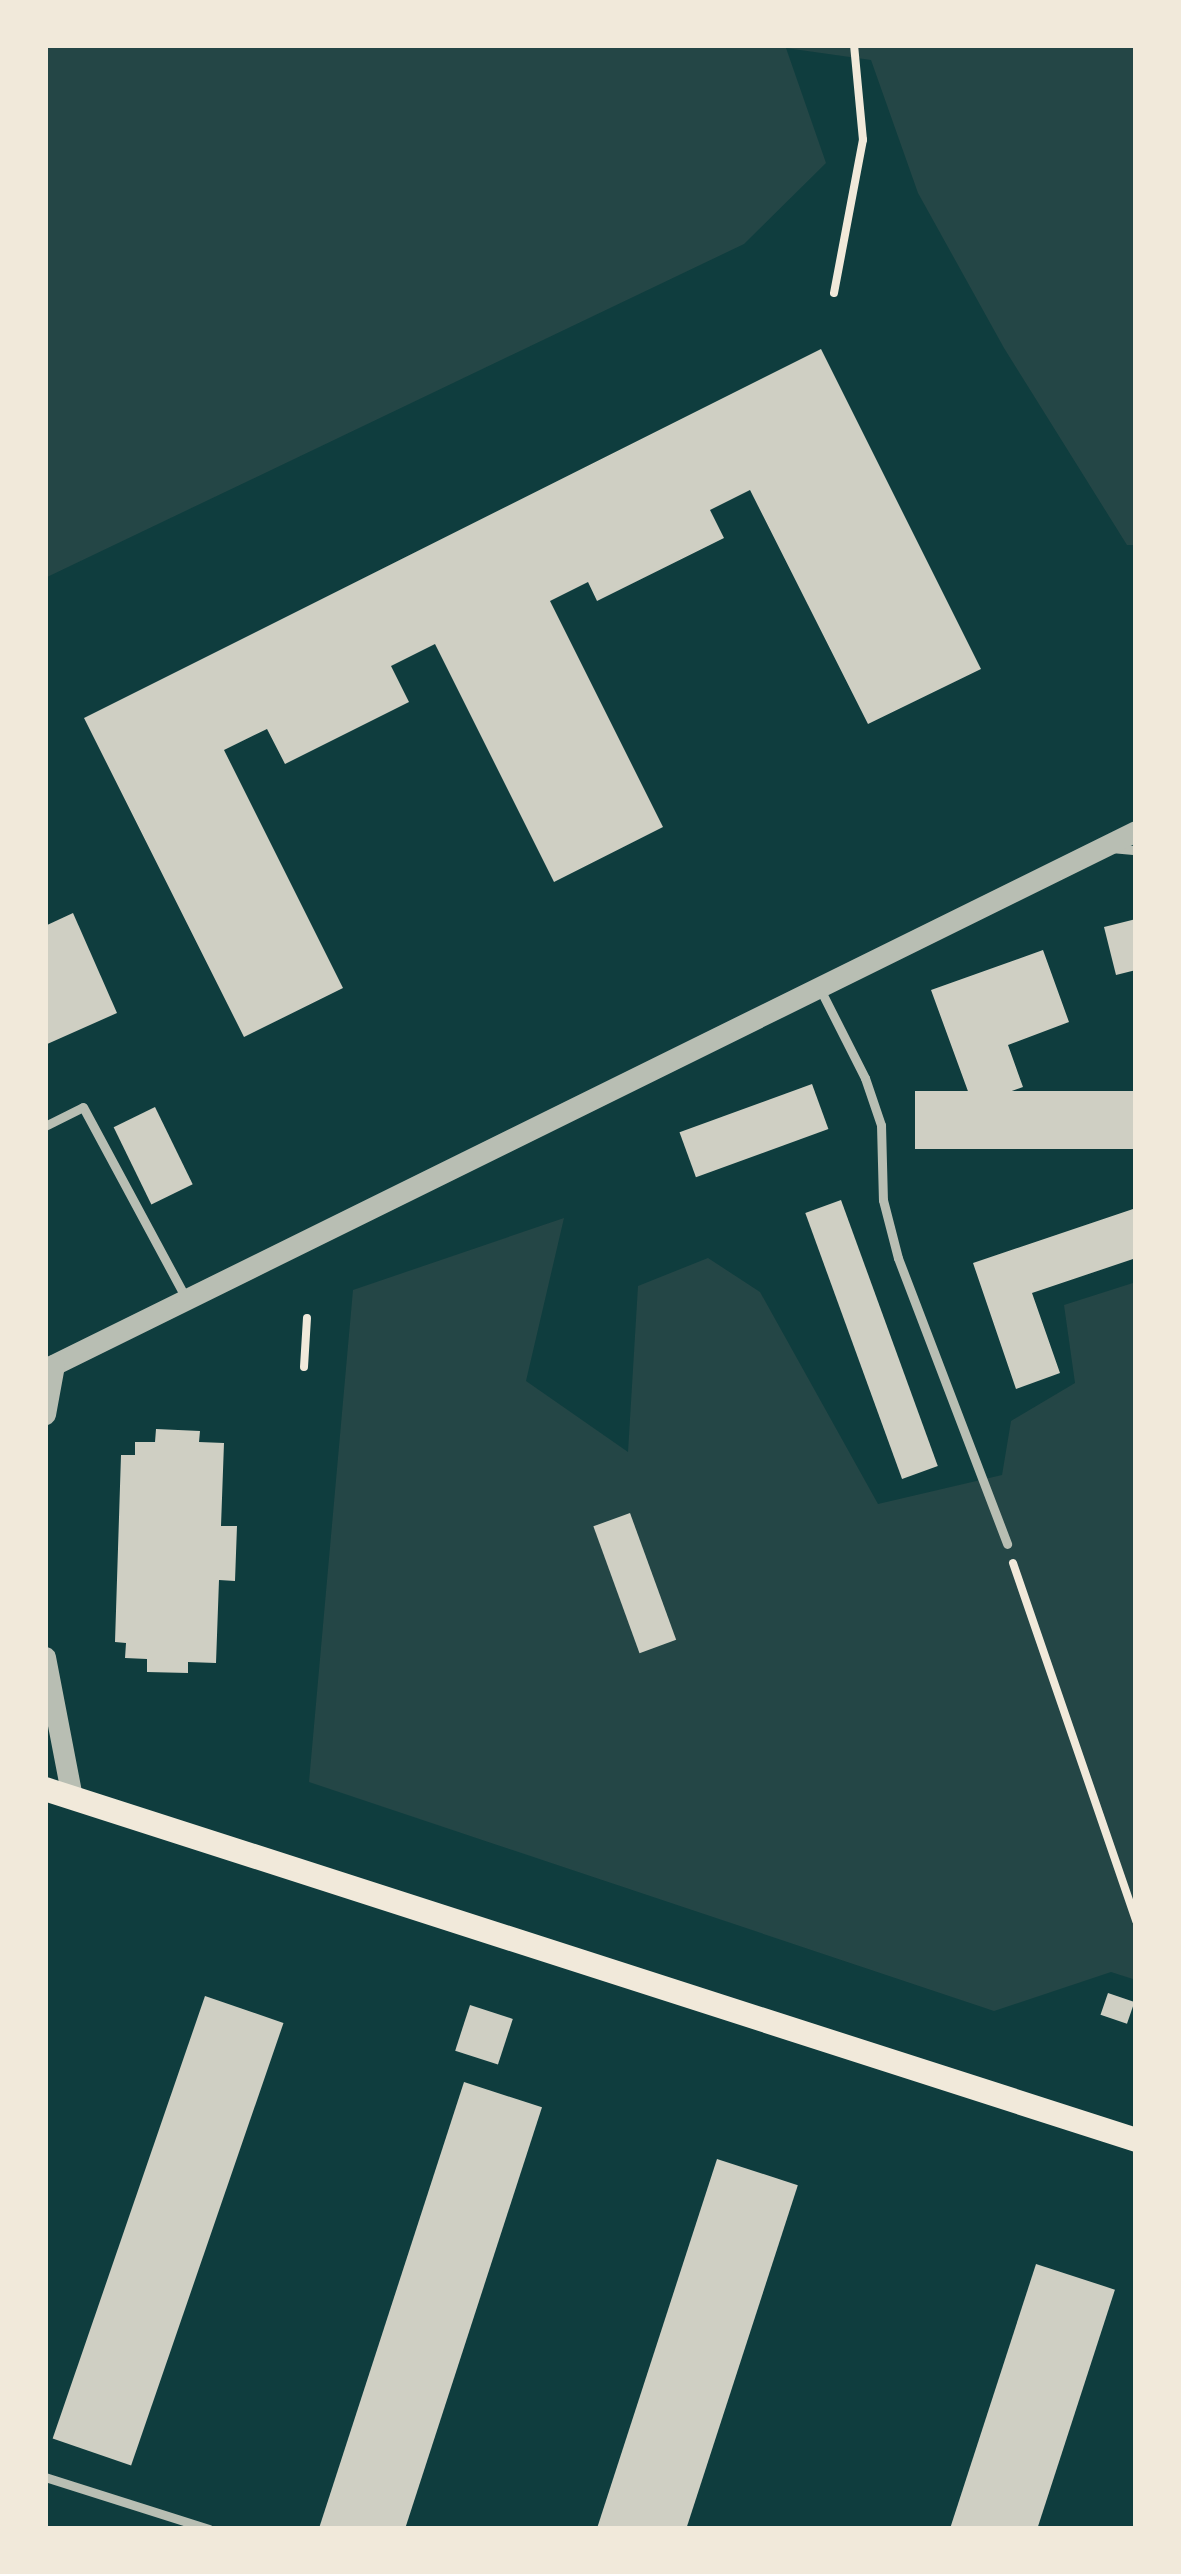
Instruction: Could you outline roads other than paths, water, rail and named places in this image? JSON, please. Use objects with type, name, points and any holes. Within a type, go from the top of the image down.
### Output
[{"type":"main road","points":[[45,1789],[1136,2140]]},
{"type":"street","points":[[45,1414],[49,1367],[1136,831]]},
{"type":"street","points":[[45,1657],[72,1797]]},
{"type":"lane","points":[[1102,848],[1136,850]]},
{"type":"lane","points":[[819,987],[866,1078],[880,1125],[883,1200],[898,1258],[1007,1544]]},
{"type":"lane","points":[[45,1126],[82,1107],[188,1300]]},
{"type":"lane","points":[[45,2477],[209,2529]]}]
